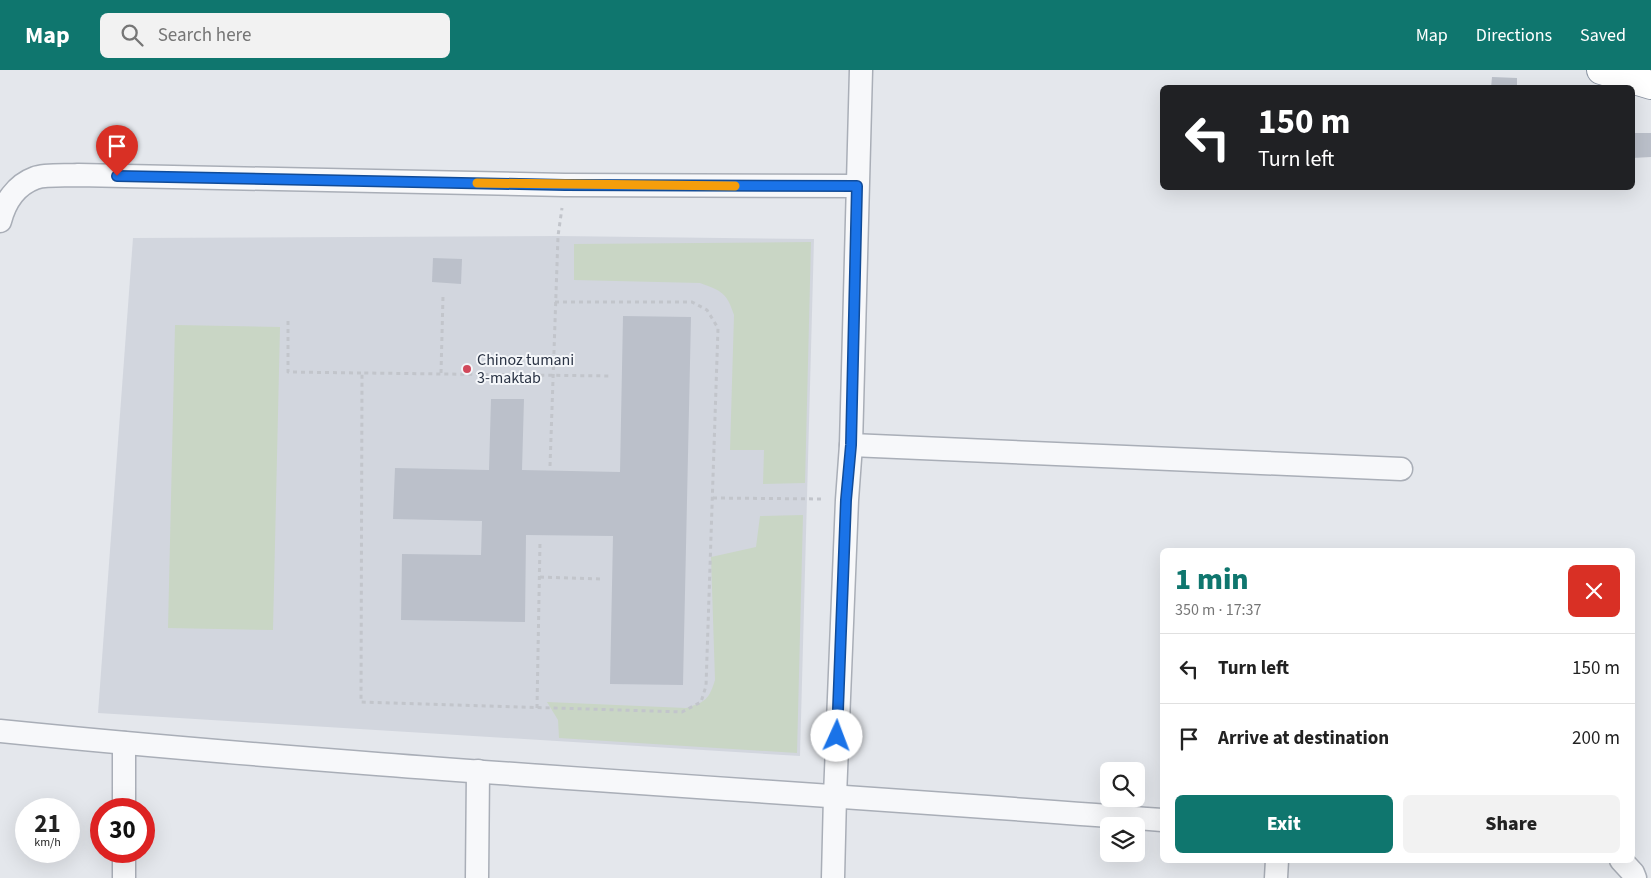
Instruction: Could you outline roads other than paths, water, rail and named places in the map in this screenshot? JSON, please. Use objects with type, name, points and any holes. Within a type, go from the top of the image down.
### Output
[{"type":"highway","points":[[1602,70],[1651,85]]},
{"type":"street","points":[[833,878],[846,500],[851,445],[861,70]]},
{"type":"street","points":[[0,221],[3,210],[16,189],[36,178],[88,175],[565,185],[857,186]]},
{"type":"street","points":[[851,445],[1402,469]]},
{"type":"street","points":[[0,731],[124,743],[568,779],[1160,820]]},
{"type":"street","points":[[124,743],[124,798]]},
{"type":"street","points":[[477,878],[478,771]]},
{"type":"street","points":[[124,863],[124,878]]},
{"type":"street","points":[[1276,878],[1277,863]]},
{"type":"street","points":[[1624,863],[1635,878]]},
{"type":"place","name":"Chinoz tumani 3-maktab","points":[[467,369]]}]
